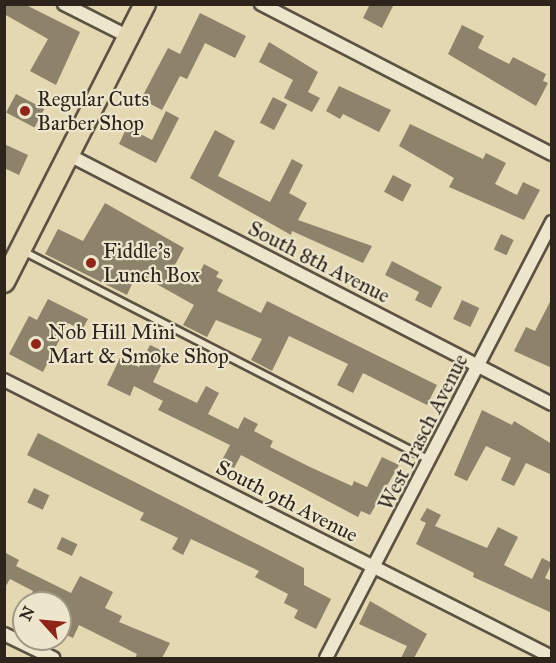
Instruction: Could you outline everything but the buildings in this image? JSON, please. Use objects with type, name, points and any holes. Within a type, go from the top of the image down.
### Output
[{"type":"main road","points":[[4,282],[145,4]]},
{"type":"street","points":[[64,4],[129,37]]},
{"type":"street","points":[[261,4],[552,154]]},
{"type":"street","name":"South 8th Avenue","points":[[69,155],[552,404]]},
{"type":"street","name":"West Prasch Avenue","points":[[326,658],[552,222]]},
{"type":"street","name":"South 9th Avenue","points":[[4,380],[552,657]]},
{"type":"street","points":[[4,634],[53,658]]},
{"type":"lane","points":[[21,250],[430,460]]},
{"type":"place","name":"Regular Cuts Barber Shop","points":[[25,111]]},
{"type":"place","name":"Fiddle's Lunch Box","points":[[91,263]]},
{"type":"place","name":"Nob Hill Mini Mart & Smoke Shop","points":[[36,344]]}]
